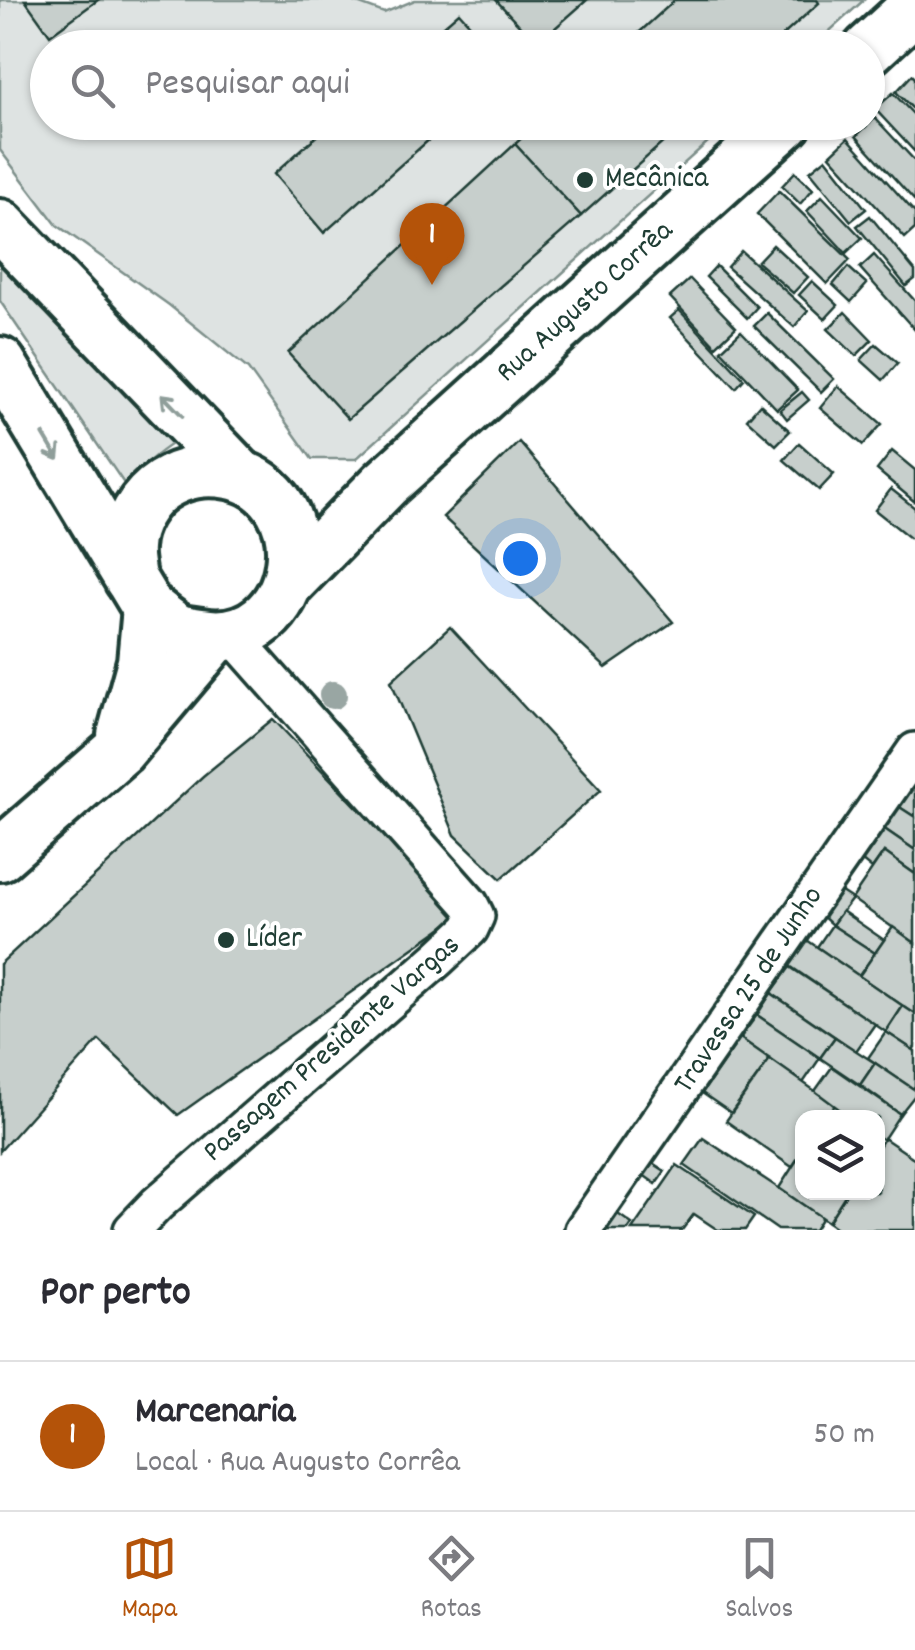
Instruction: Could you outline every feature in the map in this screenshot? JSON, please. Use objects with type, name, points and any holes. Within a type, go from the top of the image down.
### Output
[{"type":"main road","points":[[885,34],[915,7]]},
{"type":"main road","name":"Rua Augusto Corrêa","points":[[288,584],[385,484],[766,140]]},
{"type":"main road","points":[[0,225],[286,518],[294,550],[288,584],[279,601],[264,616],[224,636],[120,750],[0,854]]},
{"type":"main road","points":[[0,363],[139,593],[179,630],[224,636]]},
{"type":"main road","points":[[120,750],[143,662],[139,593],[127,548],[134,518],[152,492],[178,475],[209,470],[257,487]]},
{"type":"main road","name":"Rua Augusto Corrêa","points":[[257,487],[321,503],[385,484]]},
{"type":"street","name":"Passagem Presidente Vargas","points":[[132,1230],[439,958],[470,929],[476,916],[470,904],[224,636]]},
{"type":"street","name":"Travessa 25 de Junho","points":[[583,1230],[915,751]]},
{"type":"shaded area","points":[[0,0],[349,0],[384,13],[415,0],[864,0],[831,30],[30,30],[30,140],[710,140],[356,459],[312,459],[248,369],[169,305],[57,225],[0,150]]},
{"type":"shaded area","points":[[0,239],[189,433],[154,457],[127,488],[0,301]]},
{"type":"building","points":[[25,0],[98,0],[57,30],[46,30]]},
{"type":"building","points":[[496,0],[587,0],[553,30],[524,30]]},
{"type":"building","points":[[675,0],[819,3],[789,30],[642,30]]},
{"type":"building","points":[[459,12],[475,30],[438,30]]},
{"type":"building","points":[[912,75],[915,78],[915,111],[896,92]]},
{"type":"building","points":[[893,93],[915,116],[915,152],[885,120],[885,100]]},
{"type":"building","points":[[885,129],[915,161],[915,201],[860,140],[885,140]]},
{"type":"building","points":[[312,140],[429,140],[324,233],[274,174]]},
{"type":"building","name":"Mecânica","points":[[519,140],[666,140],[581,216],[515,144]]},
{"type":"building","points":[[850,140],[915,213],[915,229],[905,238],[830,155]]},
{"type":"building","points":[[515,144],[581,216],[348,419],[288,353]]},
{"type":"building","points":[[826,158],[866,209],[851,221],[810,171]]},
{"type":"building","points":[[795,172],[813,189],[800,204],[782,186]]},
{"type":"building","points":[[779,191],[850,260],[827,284],[757,214]]},
{"type":"building","points":[[822,196],[862,238],[846,253],[807,211]]},
{"type":"building","points":[[870,216],[915,271],[915,279],[906,286],[857,226]]},
{"type":"building","points":[[773,245],[808,277],[793,293],[757,262]]},
{"type":"building","points":[[741,251],[808,311],[794,327],[727,267]]},
{"type":"building","points":[[874,255],[915,301],[915,330],[860,268]]},
{"type":"building","points":[[716,266],[757,307],[747,318],[706,277]]},
{"type":"building","points":[[848,267],[867,284],[851,302],[833,285]]},
{"type":"building","points":[[690,279],[736,327],[716,346],[670,297]]},
{"type":"building","points":[[812,281],[838,305],[825,319],[799,295]]},
{"type":"building","points":[[679,310],[744,379],[736,388],[670,318]]},
{"type":"building","points":[[845,312],[872,340],[856,356],[828,329]]},
{"type":"building","points":[[767,313],[834,379],[821,392],[754,326]]},
{"type":"building","points":[[741,331],[798,390],[777,409],[721,350]]},
{"type":"building","points":[[876,344],[898,363],[883,380],[861,360]]},
{"type":"building","points":[[838,386],[882,424],[863,445],[820,408]]},
{"type":"building","points":[[802,392],[809,400],[787,419],[780,410]]},
{"type":"building","points":[[760,404],[790,431],[776,445],[747,419]]},
{"type":"building","points":[[519,442],[673,622],[606,668],[443,517]]},
{"type":"building","points":[[799,443],[834,474],[819,490],[784,460]]},
{"type":"building","points":[[892,451],[915,470],[915,502],[877,470]]},
{"type":"building","points":[[891,489],[915,508],[915,542],[875,510]]},
{"type":"building","points":[[450,627],[601,790],[501,879],[455,835],[391,681]]},
{"type":"building","name":"Líder","points":[[273,719],[460,915],[178,1115],[99,1040],[0,1151],[0,964],[203,776]]},
{"type":"building","points":[[915,781],[915,817],[898,806]]},
{"type":"building","points":[[898,806],[915,817],[915,850],[883,828]]},
{"type":"building","points":[[883,828],[915,850],[915,874],[884,852],[872,869],[861,860]]},
{"type":"building","points":[[884,852],[915,874],[915,943],[852,899]]},
{"type":"building","points":[[838,890],[852,899],[832,925],[820,914]]},
{"type":"building","points":[[842,911],[884,940],[875,953],[832,925]]},
{"type":"building","points":[[832,925],[875,953],[859,976],[817,947]]},
{"type":"building","points":[[893,927],[915,943],[915,1014],[859,976]]},
{"type":"building","points":[[801,936],[903,1006],[886,1032],[784,962]]},
{"type":"building","points":[[790,967],[875,1024],[856,1051],[771,993]]},
{"type":"building","points":[[771,993],[835,1037],[820,1058],[757,1015]]},
{"type":"building","points":[[903,1006],[915,1014],[913,1050],[886,1032]]},
{"type":"building","points":[[757,1015],[820,1058],[803,1083],[740,1038]]},
{"type":"building","points":[[886,1032],[915,1051],[913,1089],[868,1058]]},
{"type":"building","points":[[835,1037],[875,1063],[860,1085],[820,1058]]},
{"type":"building","points":[[740,1038],[770,1059],[731,1113],[702,1093]]},
{"type":"building","points":[[770,1059],[835,1105],[832,1110],[795,1110],[792,1167],[726,1121]]},
{"type":"building","points":[[875,1063],[915,1090],[900,1114],[860,1085]]},
{"type":"building","points":[[832,1067],[900,1114],[885,1137],[885,1110],[840,1110],[815,1091]]},
{"type":"building","points":[[703,1138],[822,1217],[814,1230],[778,1230],[684,1165]]},
{"type":"building","points":[[885,1139],[915,1159],[915,1230],[839,1230],[828,1222],[842,1200],[885,1200]]},
{"type":"building","points":[[648,1160],[665,1171],[656,1184],[639,1172]]},
{"type":"building","points":[[795,1163],[795,1199],[779,1188]]},
{"type":"building","points":[[677,1165],[754,1217],[745,1230],[718,1230],[694,1214],[682,1230],[632,1230]]},
{"type":"building","points":[[796,1200],[842,1200],[828,1222]]},
{"type":"building","points":[[608,1207],[632,1224],[628,1230],[608,1230],[598,1223]]},
{"type":"place","name":"Mecânica","points":[[585,180]]},
{"type":"place","name":"Marcenaria","points":[[432,285]]},
{"type":"place","name":"Líder","points":[[226,940]]}]
